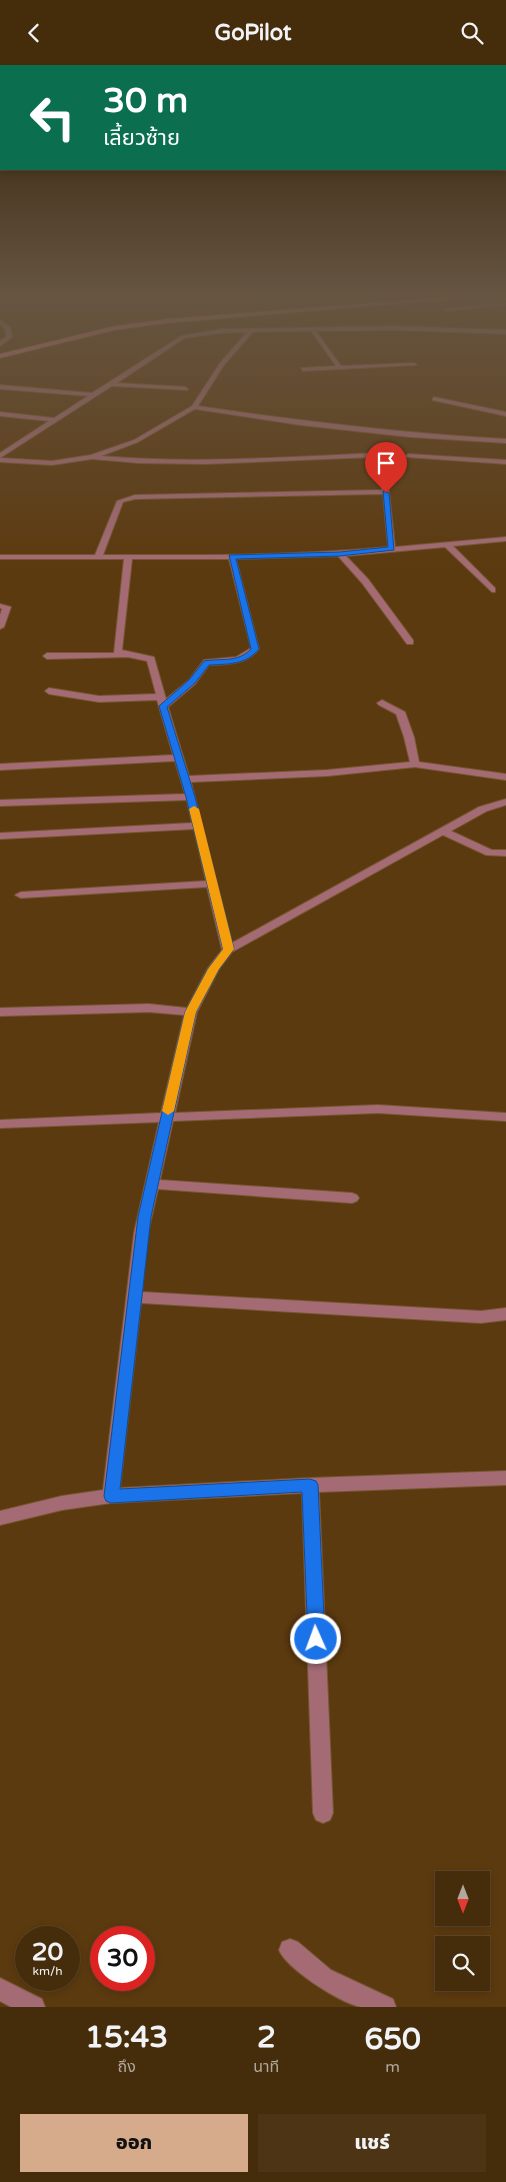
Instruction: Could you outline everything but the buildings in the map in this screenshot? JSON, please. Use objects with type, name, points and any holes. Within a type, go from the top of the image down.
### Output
[{"type":"street","points":[[0,456],[53,419],[110,385]]},
{"type":"street","points":[[120,385],[186,389]]},
{"type":"street","points":[[0,460],[52,463],[92,457],[136,441],[194,407],[209,385]]},
{"type":"street","points":[[0,387],[92,395]]},
{"type":"street","points":[[434,399],[506,414]]},
{"type":"street","points":[[194,407],[355,429],[506,441]]},
{"type":"street","points":[[0,414],[53,419]]},
{"type":"street","points":[[92,457],[139,461],[205,462],[378,455],[386,493],[392,549]]},
{"type":"street","points":[[408,456],[506,462]]},
{"type":"street","points":[[98,557],[120,501],[135,497],[386,493]]},
{"type":"street","points":[[0,557],[232,557],[340,554],[506,539]]},
{"type":"street","points":[[447,544],[492,590]]},
{"type":"street","points":[[340,554],[365,581],[410,642]]},
{"type":"street","points":[[125,655],[118,652],[128,557]]},
{"type":"street","points":[[49,691],[99,699],[162,702],[192,681],[207,662],[232,662],[248,656],[255,649],[232,557]]},
{"type":"street","points":[[0,606],[7,607],[0,627]]},
{"type":"street","points":[[47,656],[125,655],[151,659],[191,797],[228,949]]},
{"type":"street","points":[[382,703],[400,712],[410,737],[414,764]]},
{"type":"street","points":[[0,767],[179,758]]},
{"type":"street","points":[[186,779],[327,773],[414,764],[506,777]]},
{"type":"street","points":[[0,803],[191,797]]},
{"type":"street","points":[[111,1496],[141,1233],[191,1012],[214,969],[228,949],[483,809],[506,802]]},
{"type":"street","points":[[0,836],[198,826]]},
{"type":"street","points":[[444,832],[490,853],[506,853]]},
{"type":"street","points":[[21,895],[211,884]]},
{"type":"street","points":[[0,1011],[149,1008],[191,1012]]},
{"type":"street","points":[[0,1124],[378,1109],[506,1117]]},
{"type":"street","points":[[151,1185],[352,1197]]},
{"type":"street","points":[[134,1297],[481,1317],[506,1314]]},
{"type":"street","points":[[0,1518],[62,1503],[111,1496],[310,1485],[506,1478]]},
{"type":"street","points":[[310,1485],[323,1813]]},
{"type":"street","points":[[290,1950],[323,1978],[384,2007]]},
{"type":"street","points":[[0,1989],[34,2007]]},
{"type":"slow traffic","points":[[168,1111],[191,1012],[214,969],[228,949],[194,809]]},
{"type":"route","points":[[316,1639],[310,1485],[111,1496],[144,1217],[191,1012],[214,969],[228,949],[191,797],[163,706],[192,681],[207,662],[232,662],[248,656],[255,649],[232,557],[340,554],[392,549],[386,493]]}]
